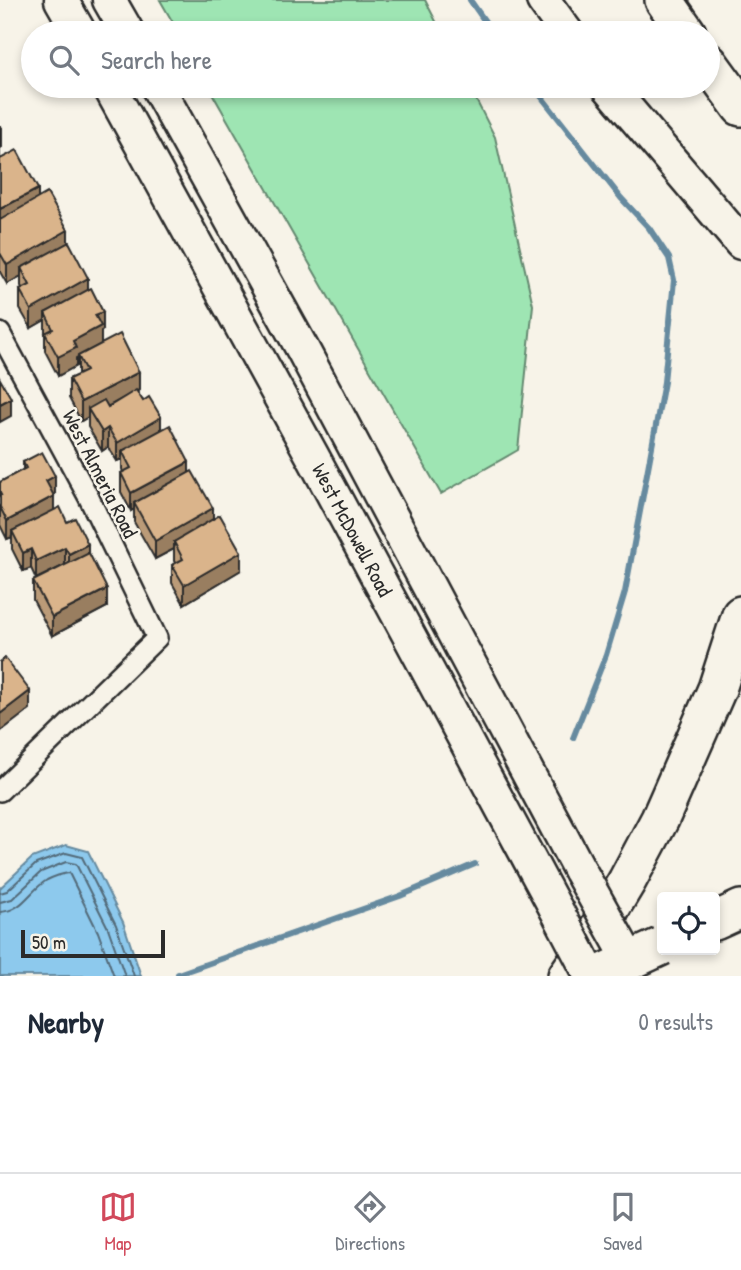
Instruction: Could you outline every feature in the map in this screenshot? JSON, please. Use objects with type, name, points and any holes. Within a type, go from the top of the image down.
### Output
[{"type":"highway","points":[[664,0],[679,21]]},
{"type":"highway","points":[[720,78],[741,107]]},
{"type":"highway","points":[[567,976],[627,881],[660,819],[717,689],[741,615]]},
{"type":"highway","points":[[720,919],[741,909]]},
{"type":"highway","points":[[597,976],[657,948]]},
{"type":"main road","points":[[61,0],[73,21]]},
{"type":"main road","points":[[109,0],[121,21]]},
{"type":"main road","points":[[543,0],[558,21]]},
{"type":"main road","name":"West McDowell Road","points":[[115,98],[313,457],[591,976]]},
{"type":"main road","name":"West McDowell Road","points":[[164,98],[303,350],[580,872],[632,964]]},
{"type":"main road","points":[[618,98],[738,239]]},
{"type":"street","name":"West Almeria Road","points":[[0,333],[88,496],[156,638],[0,790]]},
{"type":"green space","points":[[160,0],[425,0],[436,21],[172,21]]},
{"type":"green space","points":[[215,98],[475,98],[495,137],[533,305],[518,450],[441,494]]},
{"type":"water","points":[[66,845],[88,851],[123,922],[141,976],[0,976],[0,888],[32,858]]},
{"type":"building","points":[[17,150],[38,189],[0,209],[0,159]]},
{"type":"building","points":[[47,193],[68,230],[7,265],[0,253],[0,220]]},
{"type":"building","points":[[69,242],[88,278],[31,310],[20,290],[30,285],[21,268]]},
{"type":"building","points":[[91,288],[103,312],[95,315],[101,326],[73,341],[76,348],[58,357],[45,333],[53,329],[45,313]]},
{"type":"building","points":[[120,334],[139,372],[81,402],[69,379],[86,371],[78,356]]},
{"type":"building","points":[[0,379],[11,398],[0,404]]},
{"type":"building","points":[[136,390],[143,401],[149,397],[161,417],[117,443],[108,428],[102,432],[88,409],[104,400],[108,407]]},
{"type":"building","points":[[170,425],[189,462],[131,493],[121,473],[131,468],[122,451]]},
{"type":"building","points":[[42,452],[55,476],[46,481],[54,496],[7,521],[0,507],[0,482],[26,468],[23,462]]},
{"type":"building","points":[[192,471],[213,508],[155,541],[134,503]]},
{"type":"building","points":[[60,507],[67,522],[75,518],[88,544],[69,554],[65,547],[36,561],[31,549],[23,553],[12,531]]},
{"type":"building","points":[[220,515],[241,552],[184,585],[172,565],[183,559],[174,542]]},
{"type":"building","points":[[89,553],[107,589],[52,617],[33,581]]},
{"type":"building","points":[[5,658],[30,691],[0,714],[0,662]]},
{"type":"waterway","points":[[470,0],[485,21]]},
{"type":"waterway","points":[[542,98],[621,198],[649,228],[669,258],[674,280],[664,382],[625,592],[606,655],[573,738]]},
{"type":"waterway","points":[[178,974],[400,896],[475,864]]}]
